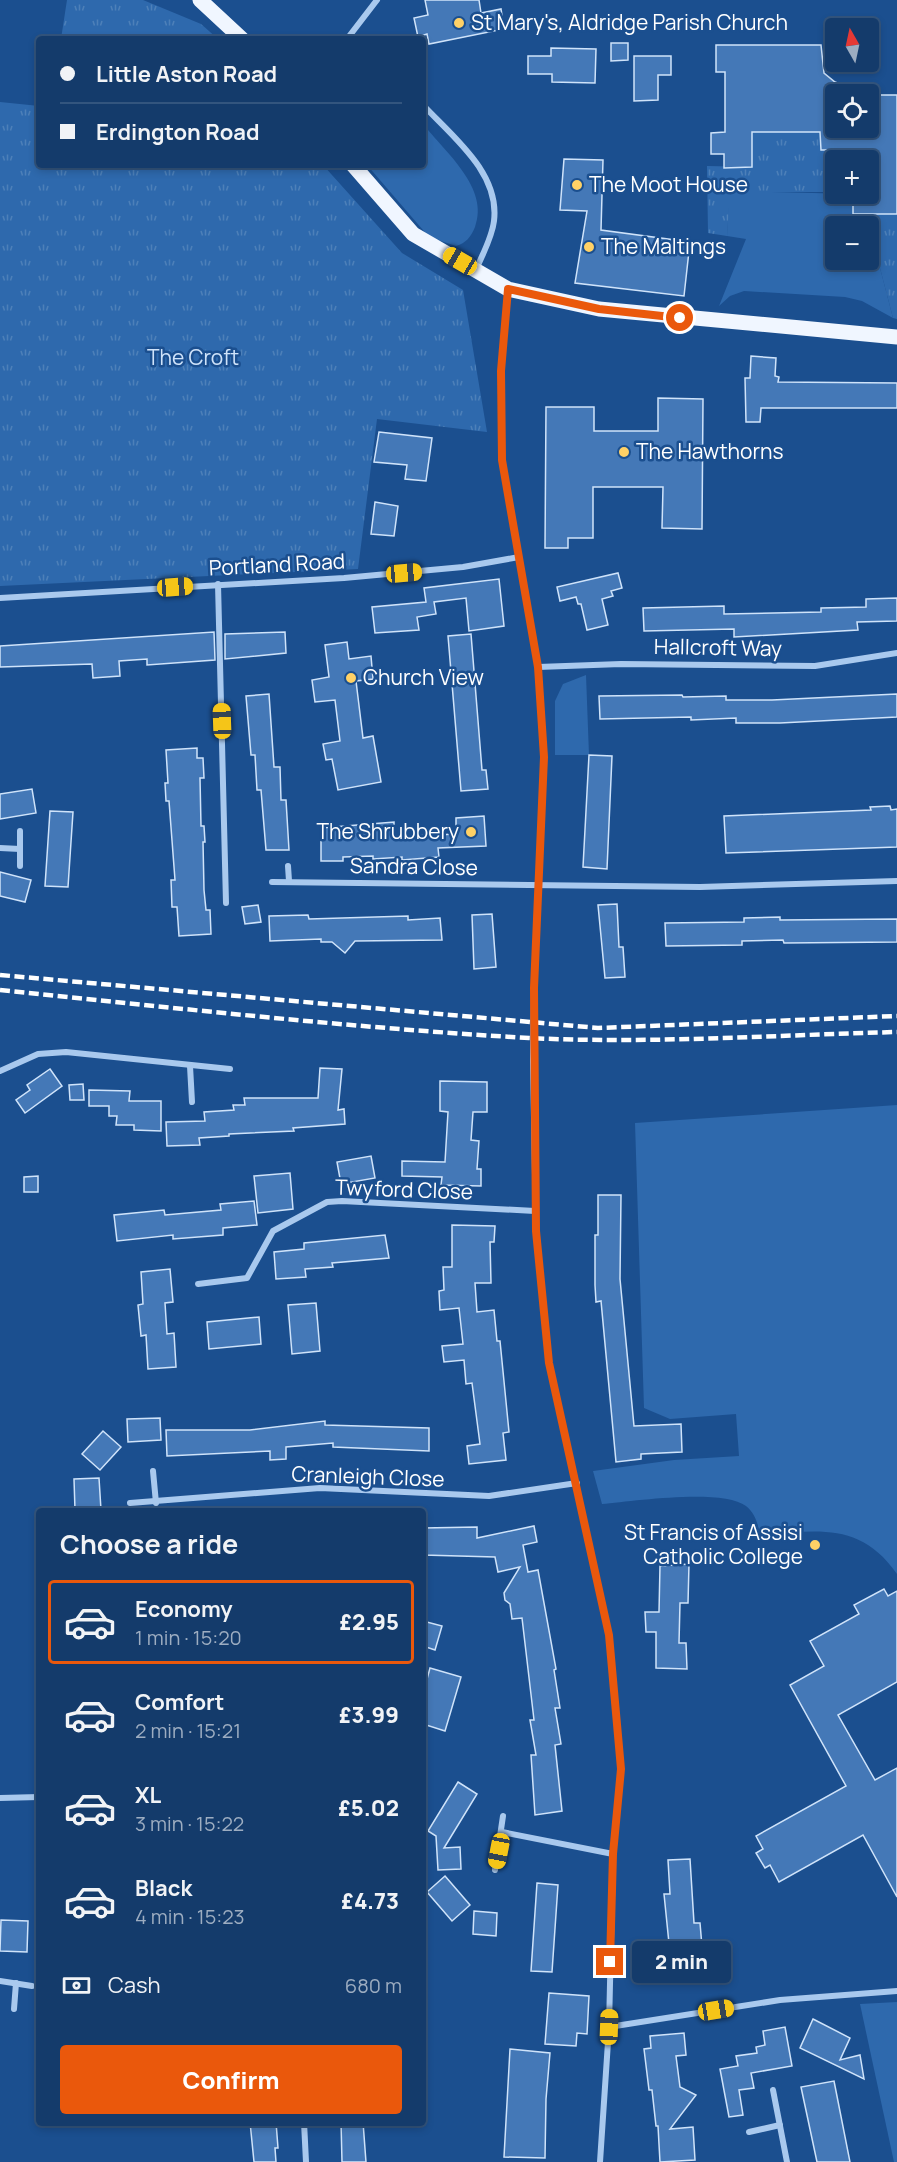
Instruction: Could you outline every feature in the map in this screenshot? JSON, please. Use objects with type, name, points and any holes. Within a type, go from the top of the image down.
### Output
[{"type":"main road","points":[[200,0],[239,36]]},
{"type":"main road","points":[[356,168],[413,234],[508,289],[599,309],[897,337]]},
{"type":"street","points":[[352,36],[378,0]]},
{"type":"street","points":[[426,108],[474,160],[492,194],[494,222],[476,271]]},
{"type":"street","points":[[508,289],[501,371],[502,460],[538,667],[544,757],[534,988],[535,1211],[549,1363],[578,1483],[609,1635],[621,1769],[613,1854],[609,2027],[600,2162]]},
{"type":"street","name":"Portland Road","points":[[0,598],[344,578],[464,567],[519,557]]},
{"type":"street","points":[[218,584],[226,903]]},
{"type":"street","name":"Hallcroft Way","points":[[538,667],[621,664],[815,666],[897,653]]},
{"type":"street","points":[[20,831],[20,866]]},
{"type":"street","points":[[0,848],[20,849]]},
{"type":"street","points":[[288,866],[289,882]]},
{"type":"street","points":[[539,884],[700,887],[897,881]]},
{"type":"street","name":"Sandra Close","points":[[272,882],[455,886],[539,884]]},
{"type":"street","points":[[0,1071],[38,1054],[66,1052],[230,1070]]},
{"type":"street","points":[[190,1066],[192,1102]]},
{"type":"street","name":"Twyford Close","points":[[198,1284],[247,1278],[273,1231],[327,1202],[535,1211]]},
{"type":"street","points":[[153,1471],[156,1503]]},
{"type":"street","name":"Cranleigh Close","points":[[130,1503],[156,1503],[320,1488],[489,1496],[578,1483]]},
{"type":"street","points":[[0,1798],[36,1797]]},
{"type":"street","points":[[495,1870],[503,1816]]},
{"type":"street","points":[[502,1832],[613,1854]]},
{"type":"street","points":[[0,1981],[32,1986]]},
{"type":"street","points":[[14,2009],[16,1983]]},
{"type":"street","points":[[609,2027],[780,2000],[897,1991]]},
{"type":"street","points":[[773,2090],[787,2162]]},
{"type":"street","points":[[304,2126],[306,2162]]},
{"type":"street","points":[[748,2132],[780,2126]]},
{"type":"green space","points":[[67,0],[143,0],[201,24],[215,36],[61,36]]},
{"type":"green space","name":"The Croft","points":[[0,102],[36,106],[36,168],[326,168],[402,253],[463,290],[487,432],[377,419],[358,569],[0,586]]},
{"type":"green space","points":[[426,128],[463,171],[476,198],[478,213],[472,234],[463,243],[456,246],[429,237],[370,168],[426,168]]},
{"type":"green space","points":[[820,131],[821,150],[825,150],[825,192],[730,192],[727,236],[708,233],[707,166],[752,167],[752,132]]},
{"type":"green space","points":[[729,191],[825,193],[825,204],[854,204],[854,213],[866,214],[867,216],[825,216],[825,270],[879,270],[879,264],[893,318],[862,301],[845,297],[744,291],[730,296],[719,306],[746,239],[727,236]]},
{"type":"green space","points":[[866,214],[897,214],[897,319],[893,318],[879,264],[879,216],[867,216]]},
{"type":"green space","points":[[586,675],[589,755],[555,755],[555,701],[563,684]]},
{"type":"green space","points":[[897,1105],[897,1574],[883,1557],[868,1545],[852,1537],[819,1532],[760,1535],[752,1512],[746,1506],[734,1501],[718,1498],[677,1497],[602,1504],[593,1471],[674,1460],[739,1456],[736,1414],[670,1419],[644,1408],[635,1123]]},
{"type":"green space","points":[[897,2002],[897,2162],[894,2162],[860,2004]]},
{"type":"building","name":"St Mary's, Aldridge Parish Church","points":[[425,0],[479,0],[481,13],[501,9],[504,29],[429,44],[427,34],[418,36],[414,18],[428,15]]},
{"type":"building","points":[[611,43],[628,43],[628,60],[611,61]]},
{"type":"building","points":[[716,45],[821,45],[824,73],[840,84],[825,84],[825,138],[879,138],[879,95],[897,95],[897,214],[853,214],[853,204],[879,204],[879,150],[821,150],[820,132],[752,132],[752,167],[724,168],[724,154],[711,154],[711,133],[725,132],[725,72],[716,72]]},
{"type":"building","points":[[551,48],[596,49],[595,83],[552,82],[552,74],[528,74],[528,56],[551,56]]},
{"type":"building","points":[[634,56],[671,56],[671,75],[658,75],[658,100],[634,101]]},
{"type":"building","points":[[564,159],[603,160],[601,230],[690,242],[684,296],[575,283],[587,211],[560,210]]},
{"type":"building","points":[[751,356],[776,358],[775,376],[779,377],[778,382],[897,383],[897,408],[761,408],[760,422],[746,422],[745,378],[750,378]]},
{"type":"building","name":"The Hawthorns","points":[[658,398],[703,399],[702,529],[662,528],[663,487],[593,487],[593,538],[568,538],[568,548],[545,548],[546,407],[594,407],[594,431],[658,431]]},
{"type":"building","points":[[379,432],[432,438],[426,481],[405,479],[407,465],[374,462]]},
{"type":"building","points":[[375,502],[398,506],[394,536],[371,534]]},
{"type":"building","points":[[618,573],[622,588],[611,591],[613,596],[602,599],[608,625],[587,630],[581,604],[578,604],[576,597],[560,601],[557,587]]},
{"type":"building","points":[[499,579],[504,626],[469,631],[466,598],[434,602],[436,614],[417,617],[419,630],[375,633],[372,607],[426,602],[424,588]]},
{"type":"building","points":[[897,598],[897,621],[857,622],[858,630],[734,637],[734,629],[644,631],[643,608],[724,606],[724,614],[821,612],[821,608],[866,607],[866,599]]},
{"type":"building","points":[[214,632],[215,660],[147,665],[147,659],[119,661],[120,676],[93,678],[92,664],[0,667],[0,646]]},
{"type":"building","points":[[285,632],[286,653],[225,659],[225,634]]},
{"type":"building","points":[[471,634],[482,770],[486,770],[488,789],[461,791],[448,636]]},
{"type":"building","points":[[347,642],[349,659],[371,656],[373,679],[356,681],[363,738],[373,736],[381,782],[338,790],[332,759],[326,760],[323,744],[340,741],[335,700],[315,702],[312,680],[329,677],[325,645]]},
{"type":"building","points":[[269,694],[274,767],[280,767],[281,800],[286,800],[289,850],[266,850],[261,790],[257,790],[255,755],[251,755],[246,696]]},
{"type":"building","points":[[897,694],[897,717],[780,723],[736,723],[736,718],[691,720],[691,717],[600,719],[599,696],[726,696],[726,700],[772,700]]},
{"type":"building","points":[[197,748],[197,758],[203,758],[204,778],[200,778],[201,826],[204,826],[204,890],[206,910],[210,910],[211,934],[179,936],[177,907],[172,907],[171,880],[175,880],[169,801],[166,801],[165,783],[168,783],[166,750]]},
{"type":"building","points":[[589,755],[612,756],[607,869],[583,867]]},
{"type":"building","points":[[32,789],[36,813],[0,819],[0,794]]},
{"type":"building","points":[[890,806],[891,810],[897,809],[897,847],[726,853],[724,816],[871,810],[870,807]]},
{"type":"building","points":[[50,811],[73,812],[68,887],[45,886]]},
{"type":"building","points":[[484,816],[486,846],[438,848],[439,857],[402,860],[402,857],[373,859],[373,856],[343,857],[343,861],[321,861],[321,828],[394,822],[394,837],[456,834],[456,818]]},
{"type":"building","points":[[0,872],[31,880],[25,902],[0,896]]},
{"type":"building","points":[[617,904],[619,947],[623,947],[625,977],[605,978],[598,905]]},
{"type":"building","points":[[258,905],[261,922],[245,924],[242,907]]},
{"type":"building","points":[[492,914],[496,967],[474,969],[472,915]]},
{"type":"building","points":[[308,915],[309,919],[408,916],[408,920],[440,918],[442,940],[355,941],[345,953],[332,942],[321,942],[321,939],[270,941],[269,916]]},
{"type":"building","points":[[780,917],[780,920],[897,919],[897,942],[784,943],[783,940],[742,941],[742,945],[666,946],[665,923],[744,922],[744,918]]},
{"type":"building","points":[[320,1068],[342,1069],[338,1110],[344,1109],[345,1124],[293,1128],[294,1131],[229,1134],[229,1136],[199,1138],[200,1145],[167,1146],[166,1122],[205,1121],[204,1112],[234,1110],[233,1105],[245,1105],[244,1098],[318,1098]]},
{"type":"building","points":[[50,1069],[62,1086],[25,1113],[16,1100],[30,1090],[27,1085]]},
{"type":"building","points":[[440,1081],[487,1082],[487,1112],[473,1112],[471,1140],[479,1141],[477,1169],[481,1169],[481,1186],[441,1185],[442,1177],[402,1176],[402,1161],[445,1162],[448,1112],[440,1111]]},
{"type":"building","points":[[83,1084],[84,1100],[70,1100],[69,1085]]},
{"type":"building","points":[[89,1090],[130,1091],[129,1101],[161,1101],[161,1131],[134,1130],[134,1125],[116,1125],[117,1116],[109,1116],[109,1106],[89,1106]]},
{"type":"building","points":[[371,1156],[375,1178],[341,1184],[337,1162]]},
{"type":"building","points":[[290,1173],[293,1209],[258,1213],[254,1176]]},
{"type":"building","points":[[38,1176],[38,1192],[24,1192],[24,1177]]},
{"type":"building","points":[[598,1195],[621,1195],[620,1279],[634,1426],[681,1424],[682,1452],[641,1454],[641,1459],[616,1462],[601,1301],[596,1302],[595,1235],[598,1235]]},
{"type":"building","points":[[254,1201],[257,1225],[223,1228],[223,1235],[173,1239],[173,1235],[117,1241],[114,1215],[164,1210],[165,1215],[221,1210],[220,1204]]},
{"type":"building","points":[[452,1225],[495,1226],[494,1242],[490,1242],[491,1283],[475,1283],[477,1312],[494,1310],[497,1341],[500,1341],[509,1432],[503,1433],[506,1460],[469,1464],[467,1446],[480,1444],[472,1383],[466,1384],[464,1360],[444,1362],[442,1346],[463,1344],[459,1308],[440,1310],[439,1291],[444,1290],[443,1267],[452,1267]]},
{"type":"building","points":[[385,1235],[389,1258],[332,1263],[333,1267],[305,1269],[306,1277],[276,1279],[274,1252],[304,1249],[304,1243]]},
{"type":"building","points":[[170,1269],[173,1302],[165,1303],[167,1334],[174,1333],[176,1367],[148,1369],[146,1335],[141,1336],[138,1305],[143,1304],[141,1272]]},
{"type":"building","points":[[316,1303],[320,1351],[292,1354],[288,1305]]},
{"type":"building","points":[[259,1317],[261,1344],[209,1349],[207,1322]]},
{"type":"building","points":[[160,1418],[161,1440],[128,1442],[127,1419]]},
{"type":"building","points":[[325,1421],[325,1425],[429,1428],[429,1451],[333,1447],[333,1443],[286,1447],[286,1459],[270,1460],[270,1451],[167,1456],[166,1430],[250,1430]]},
{"type":"building","points":[[103,1431],[121,1447],[100,1470],[82,1454]]},
{"type":"building","points":[[99,1478],[101,1508],[75,1508],[74,1479]]},
{"type":"building","points":[[534,1526],[537,1542],[523,1545],[528,1572],[538,1570],[556,1669],[554,1670],[560,1708],[555,1708],[561,1744],[555,1745],[562,1811],[535,1815],[531,1755],[536,1755],[530,1720],[534,1720],[522,1618],[512,1619],[510,1604],[505,1600],[504,1593],[520,1567],[498,1572],[495,1557],[426,1555],[426,1528],[477,1527],[477,1538]]},
{"type":"building","points":[[689,1564],[688,1603],[680,1603],[679,1643],[686,1643],[687,1669],[656,1668],[656,1632],[646,1632],[645,1612],[659,1612],[660,1566]]},
{"type":"building","points":[[884,1589],[888,1596],[897,1591],[897,1682],[838,1715],[875,1780],[897,1768],[897,1897],[863,1835],[779,1882],[770,1865],[765,1868],[756,1853],[763,1849],[756,1836],[846,1786],[790,1685],[824,1666],[810,1641],[859,1614],[854,1605]]},
{"type":"building","points":[[426,1622],[442,1626],[435,1650],[426,1647]]},
{"type":"building","points":[[430,1668],[461,1677],[445,1731],[426,1725],[426,1683]]},
{"type":"building","points":[[458,1782],[477,1794],[444,1848],[460,1847],[461,1869],[438,1870],[436,1836],[428,1831]]},
{"type":"building","points":[[690,1859],[694,1923],[700,1923],[704,1970],[672,1973],[664,1894],[670,1894],[668,1860]]},
{"type":"building","points":[[445,1876],[470,1905],[452,1921],[427,1892]]},
{"type":"building","points":[[537,1883],[558,1885],[552,1972],[531,1971]]},
{"type":"building","points":[[474,1911],[497,1913],[496,1936],[473,1934]]},
{"type":"building","points":[[1,1920],[28,1921],[27,1952],[0,1951]]},
{"type":"building","points":[[549,1993],[589,1996],[587,2034],[577,2033],[576,2046],[545,2044]]},
{"type":"building","points":[[813,2019],[850,2038],[840,2060],[860,2055],[864,2079],[800,2048]]},
{"type":"building","points":[[785,2027],[792,2066],[751,2073],[754,2088],[739,2090],[743,2115],[729,2117],[720,2069],[738,2066],[736,2056],[757,2053],[756,2047],[765,2045],[763,2031]]},
{"type":"building","points":[[684,2033],[686,2055],[676,2056],[680,2087],[696,2095],[670,2129],[693,2127],[695,2160],[660,2162],[658,2126],[656,2126],[652,2090],[649,2090],[644,2049],[651,2048],[650,2036]]},
{"type":"building","points":[[510,2049],[550,2053],[546,2099],[545,2158],[504,2157]]},
{"type":"building","points":[[834,2081],[850,2162],[817,2162],[801,2087]]},
{"type":"building","points":[[250,2126],[276,2126],[278,2148],[275,2148],[276,2162],[254,2162]]},
{"type":"building","points":[[341,2126],[363,2126],[366,2162],[342,2162]]},
{"type":"railway","points":[[0,975],[598,1028],[897,1016]]},
{"type":"railway","points":[[0,990],[331,1023],[529,1038],[667,1040],[897,1032]]},
{"type":"place","name":"St Mary's, Aldridge Parish Church","points":[[459,23]]},
{"type":"place","name":"The Moot House","points":[[577,185]]},
{"type":"place","name":"The Maltings","points":[[589,247]]},
{"type":"place","name":"The Hawthorns","points":[[624,452]]},
{"type":"place","name":"Church View","points":[[351,678]]},
{"type":"place","name":"The Shrubbery","points":[[471,832]]},
{"type":"place","name":"St Francis of Assisi Catholic College","points":[[815,1545]]},
{"type":"route","points":[[610,1962],[613,1854],[621,1769],[609,1635],[578,1483],[549,1363],[536,1231],[534,988],[544,757],[538,667],[502,460],[501,371],[508,289],[599,309],[680,318]]}]
